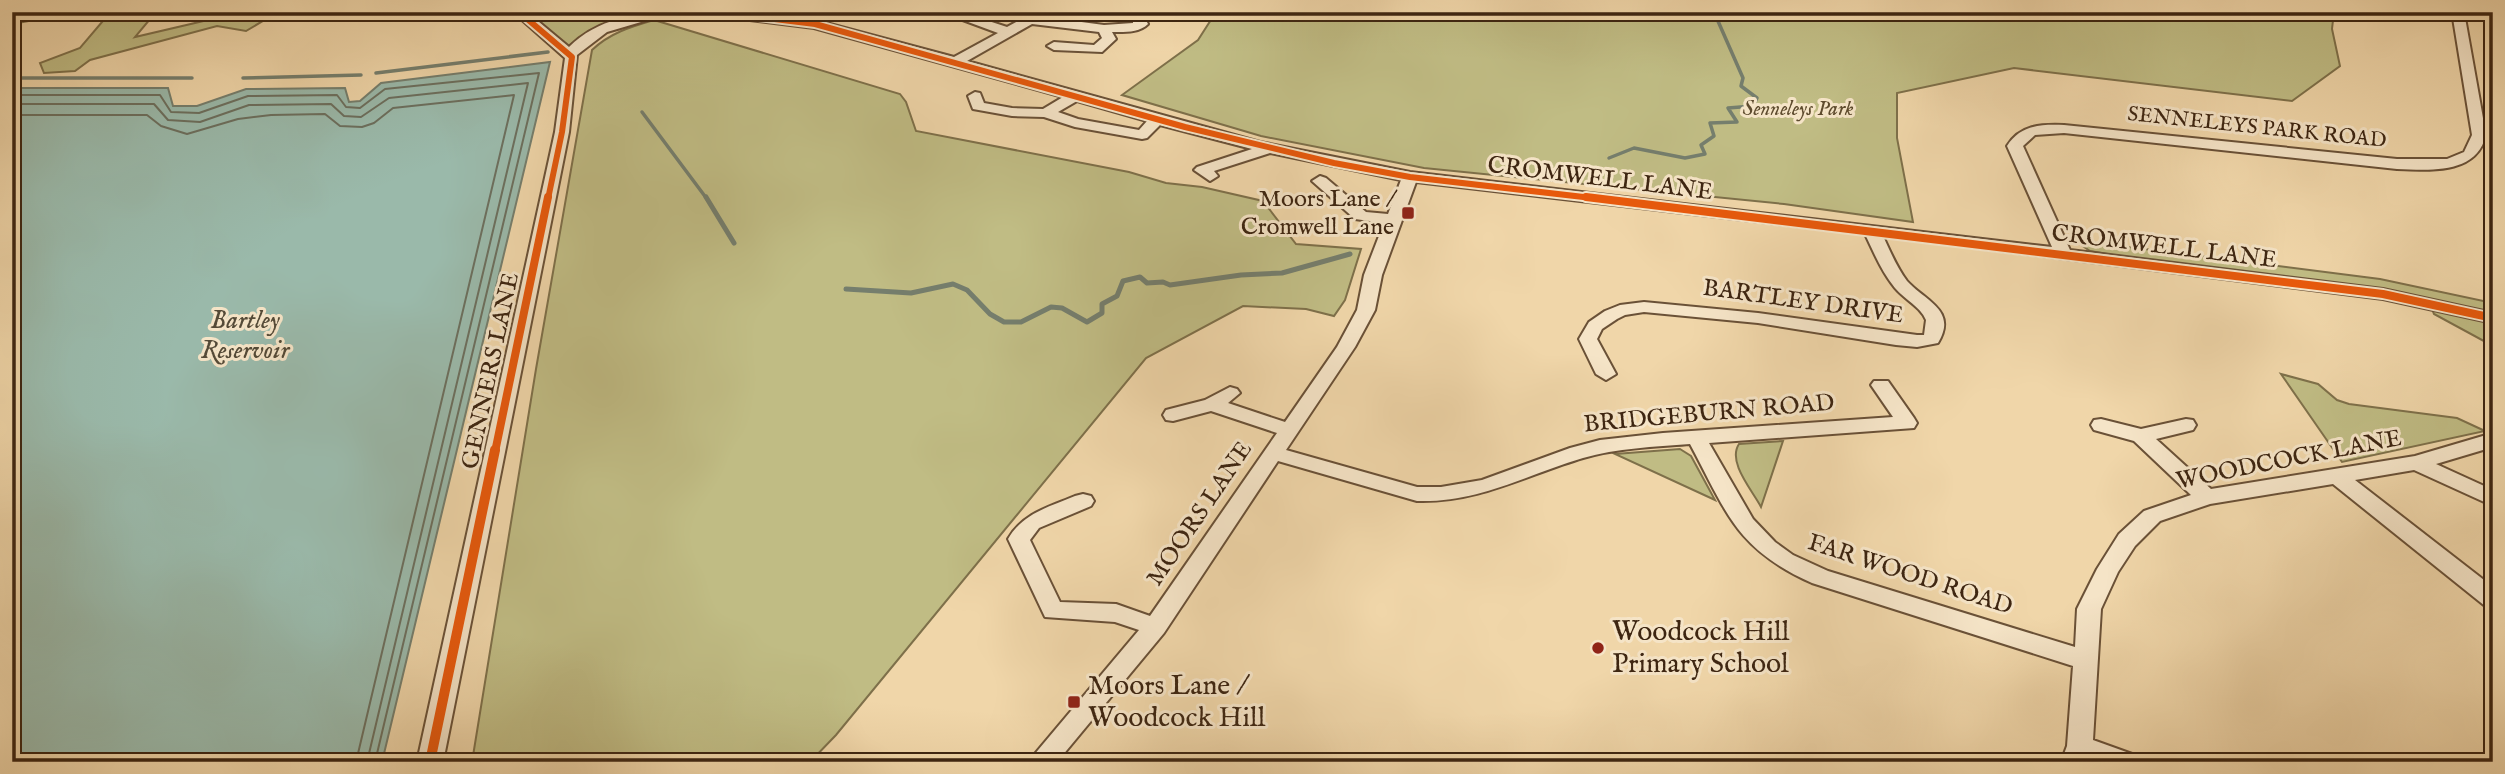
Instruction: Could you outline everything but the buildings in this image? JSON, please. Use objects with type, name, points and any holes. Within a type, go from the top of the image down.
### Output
[{"type":"street","points":[[519,12],[570,54],[584,41],[610,26],[669,12]]},
{"type":"street","name":"CROMWELL LANE","points":[[717,12],[815,24],[1265,150],[1410,177],[2063,253],[2383,294],[2493,318]]},
{"type":"street","points":[[947,12],[1009,32]]},
{"type":"street","points":[[953,63],[1039,16],[1104,29],[1135,27],[1142,23],[1138,15],[1131,12]]},
{"type":"street","name":"SENNELEYS PARK ROAD","points":[[2063,253],[2015,146],[2021,136],[2040,129],[2064,129],[2397,164],[2442,164],[2471,154],[2479,146],[2479,95],[2458,12]]},
{"type":"street","points":[[1054,46],[1097,49],[1109,39],[1104,29]]},
{"type":"street","name":"GENNERS LANE","points":[[430,762],[562,132],[570,54]]},
{"type":"street","points":[[975,96],[978,106],[1012,112],[1046,113],[1075,123],[1142,135],[1156,121]]},
{"type":"street","points":[[1046,113],[1074,97]]},
{"type":"street","points":[[1210,176],[1202,170],[1265,150]]},
{"type":"street","name":"MOORS LANE","points":[[1041,762],[1156,627],[1346,347],[1366,310],[1373,275],[1410,177]]},
{"type":"street","points":[[1320,181],[1361,216],[1393,219]]},
{"type":"street","name":"BARTLEY DRIVE","points":[[1606,374],[1588,339],[1595,326],[1620,310],[1644,307],[1758,318],[1896,339],[1931,339],[1936,331],[1936,320],[1922,300],[1900,285],[1871,230]]},
{"type":"street","name":"BRIDGEBURN ROAD","points":[[1273,453],[1417,494],[1439,496],[1480,489],[1564,456],[1588,450],[1696,438],[1907,423],[1881,385]]},
{"type":"street","points":[[1173,415],[1212,404],[1230,393]]},
{"type":"street","name":"MOORS LANE","points":[[1212,404],[1288,430]]},
{"type":"street","points":[[2101,425],[2141,436],[2207,497]]},
{"type":"street","points":[[2141,436],[2186,425]]},
{"type":"street","name":"FAR WOOD ROAD","points":[[1696,438],[1740,514],[1766,548],[1785,560],[1820,577],[2085,660]]},
{"type":"street","name":"WOODCOCK LANE","points":[[2077,754],[2089,609],[2108,569],[2127,540],[2152,516],[2207,497],[2416,463],[2493,440]]},
{"type":"street","points":[[2416,463],[2493,499]]},
{"type":"street","points":[[2338,477],[2493,600]]},
{"type":"street","name":"MOORS LANE","points":[[1083,501],[1031,523],[1020,539],[1053,611],[1116,613],[1156,627]]},
{"type":"street","points":[[2077,754],[2123,762]]},
{"type":"green space","points":[[12,12],[156,12],[135,37],[242,12],[285,12],[246,31],[217,26],[90,60],[75,71],[44,73],[40,63],[80,48],[108,15],[56,16],[12,24]]},
{"type":"green space","points":[[527,12],[643,12],[593,31],[568,46]]},
{"type":"green space","name":"Senneleys Park","points":[[1216,12],[2334,12],[2332,29],[2340,66],[2292,101],[2014,68],[1897,93],[1897,138],[1913,222],[1784,204],[1424,168],[1261,136],[1122,95],[1198,40]]},
{"type":"green space","points":[[654,20],[900,94],[906,102],[916,131],[1263,201],[1296,244],[1361,249],[1345,300],[1334,316],[1306,309],[1243,306],[1146,358],[836,735],[810,762],[472,762],[536,369],[592,50],[613,35]]},
{"type":"green space","points":[[2074,240],[2380,279],[2493,303],[2493,313],[2387,291],[2090,251]]},
{"type":"green space","points":[[2432,309],[2493,323],[2493,346],[2434,314]]},
{"type":"green space","points":[[2281,374],[2318,384],[2337,400],[2349,404],[2457,418],[2485,431],[2342,462]]},
{"type":"green space","points":[[1783,441],[1761,507],[1738,467],[1736,451],[1739,444]]},
{"type":"green space","points":[[1680,449],[1691,456],[1715,500],[1615,454]]},
{"type":"water","name":"Bartley Reservoir","points":[[550,62],[382,762],[12,762],[12,88],[168,88],[173,106],[197,106],[246,89],[345,88],[349,102],[360,101],[381,83]]},
{"type":"waterway","points":[[1609,158],[1634,148],[1685,158],[1705,154],[1701,145],[1714,136],[1710,123],[1737,122],[1728,108],[1753,106],[1757,98],[1741,86],[1743,78],[1714,12]]},
{"type":"waterway","points":[[376,73],[548,52]]},
{"type":"waterway","points":[[243,78],[361,75]]},
{"type":"waterway","points":[[12,78],[192,78]]},
{"type":"waterway","points":[[642,112],[707,199]]},
{"type":"waterway","points":[[706,197],[734,243]]},
{"type":"waterway","points":[[846,289],[911,293],[953,284],[967,290],[990,314],[1004,322],[1021,322],[1051,307],[1062,308],[1087,322],[1102,313],[1102,304],[1117,296],[1123,281],[1140,277],[1147,283],[1163,282],[1170,285],[1241,275],[1282,273],[1350,254]]},
{"type":"cycle path","points":[[430,762],[562,132],[572,57],[519,12]]},
{"type":"cycle path","points":[[717,12],[815,24],[1185,127],[1334,163],[1410,177],[1871,230],[2383,294],[2493,318]]},
{"type":"place","name":"Moors Lane / Cromwell Lane","points":[[1408,213]]},
{"type":"place","name":"Woodcock Hill Primary School","points":[[1598,648]]},
{"type":"place","name":"Moors Lane / Woodcock Hill","points":[[1074,702]]}]
